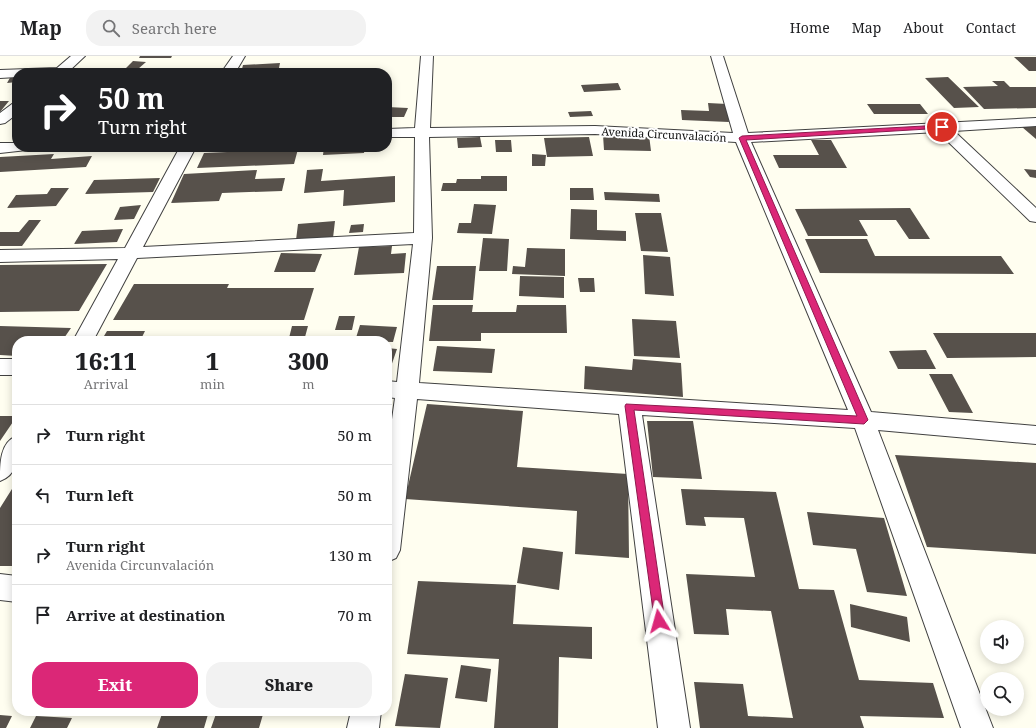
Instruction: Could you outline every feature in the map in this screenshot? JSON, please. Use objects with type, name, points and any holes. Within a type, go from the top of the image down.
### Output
[{"type":"street","points":[[64,68],[78,56]]},
{"type":"street","points":[[231,68],[239,56]]},
{"type":"street","points":[[392,470],[397,389],[423,238],[422,132],[427,56]]},
{"type":"street","points":[[717,56],[742,138],[864,420],[977,728]]},
{"type":"street","points":[[0,74],[12,74]]},
{"type":"street","points":[[0,120],[12,111]]},
{"type":"street","name":"Avenida Circunvalación","points":[[392,133],[595,130],[742,138],[1036,122]]},
{"type":"street","points":[[942,127],[1036,217]]},
{"type":"street","points":[[0,148],[12,147]]},
{"type":"street","points":[[86,336],[185,152]]},
{"type":"street","points":[[0,256],[130,254],[423,238]]},
{"type":"street","points":[[0,367],[12,368]]},
{"type":"street","points":[[397,389],[629,406],[864,420],[1036,436]]},
{"type":"street","points":[[629,406],[674,728]]},
{"type":"street","points":[[0,471],[12,453]]},
{"type":"street","points":[[0,587],[12,588]]},
{"type":"street","points":[[363,728],[365,716]]},
{"type":"building","points":[[140,56],[172,56],[171,58],[139,58]]},
{"type":"building","points":[[1014,57],[1036,57],[1036,71],[1029,71]]},
{"type":"building","points":[[133,61],[146,62],[139,68],[126,68]]},
{"type":"building","points":[[280,63],[279,68],[242,68],[243,65]]},
{"type":"building","points":[[11,76],[12,76],[12,82],[7,83]]},
{"type":"building","points":[[948,77],[979,107],[954,108],[925,78]]},
{"type":"building","points":[[992,81],[1004,81],[1010,87],[1036,87],[1036,108],[984,109],[963,87],[998,86]]},
{"type":"building","points":[[618,83],[621,90],[584,92],[581,85]]},
{"type":"building","points":[[0,101],[9,101],[0,112]]},
{"type":"building","points":[[708,103],[727,104],[729,122],[682,120],[681,110],[709,111]]},
{"type":"building","points":[[867,104],[920,104],[928,114],[874,114]]},
{"type":"building","points":[[392,107],[408,108],[404,117],[392,117]]},
{"type":"building","points":[[591,111],[593,116],[570,117],[568,112]]},
{"type":"building","points":[[1036,126],[1036,139],[1022,127]]},
{"type":"building","points":[[603,135],[649,135],[651,151],[604,150]]},
{"type":"building","points":[[480,137],[482,147],[458,148],[457,138]]},
{"type":"building","points":[[589,137],[593,156],[547,157],[544,138]]},
{"type":"building","points":[[495,140],[511,140],[512,152],[496,152]]},
{"type":"building","points":[[811,140],[831,140],[847,168],[779,168],[773,155],[819,155]]},
{"type":"building","points":[[297,152],[294,164],[197,168],[204,153]]},
{"type":"building","points":[[323,152],[364,152],[364,153],[323,155]]},
{"type":"building","points":[[54,154],[51,159],[92,156],[86,167],[0,172],[0,157]]},
{"type":"building","points":[[532,154],[546,155],[545,166],[532,166]]},
{"type":"building","points":[[323,169],[321,181],[395,176],[395,202],[343,206],[344,190],[304,193],[307,170]]},
{"type":"building","points":[[1024,169],[1036,170],[1036,178],[1030,177]]},
{"type":"building","points":[[257,170],[255,179],[285,178],[282,191],[222,193],[219,201],[171,203],[184,174]]},
{"type":"building","points":[[481,176],[507,176],[507,191],[441,191],[443,183],[456,183],[457,179],[481,179]]},
{"type":"building","points":[[160,178],[153,192],[85,194],[94,180]]},
{"type":"building","points":[[51,188],[69,188],[56,206],[7,208],[16,195],[47,194]]},
{"type":"building","points":[[570,188],[593,188],[594,200],[570,200]]},
{"type":"building","points":[[604,192],[659,194],[660,202],[605,200]]},
{"type":"building","points":[[474,204],[496,205],[492,234],[457,233],[459,223],[471,223]]},
{"type":"building","points":[[141,205],[134,219],[114,220],[120,207]]},
{"type":"building","points":[[910,208],[930,239],[909,239],[896,220],[859,220],[868,236],[808,236],[795,209]]},
{"type":"building","points":[[571,209],[597,210],[597,230],[626,231],[626,241],[570,239]]},
{"type":"building","points":[[635,213],[661,213],[668,252],[641,251]]},
{"type":"building","points":[[29,220],[41,220],[22,246],[0,246],[0,232],[19,232]]},
{"type":"building","points":[[335,221],[333,238],[296,240],[298,224]]},
{"type":"building","points":[[364,224],[363,232],[349,233],[351,225]]},
{"type":"building","points":[[123,229],[117,242],[74,244],[82,231]]},
{"type":"building","points":[[483,238],[509,239],[507,271],[479,271]]},
{"type":"building","points":[[805,239],[867,239],[875,256],[1001,256],[1014,274],[820,273]]},
{"type":"building","points":[[392,246],[391,254],[406,253],[404,273],[354,275],[359,247]]},
{"type":"building","points":[[527,248],[565,249],[565,276],[512,274],[513,266],[525,267]]},
{"type":"building","points":[[281,253],[322,254],[315,272],[274,272]]},
{"type":"building","points":[[643,255],[670,257],[674,296],[645,294]]},
{"type":"building","points":[[107,264],[79,311],[0,312],[0,265]]},
{"type":"building","points":[[437,266],[476,266],[473,300],[432,300]]},
{"type":"building","points":[[520,276],[564,277],[564,298],[519,296]]},
{"type":"building","points":[[578,278],[594,278],[595,292],[580,292]]},
{"type":"building","points":[[134,284],[229,284],[227,288],[314,288],[304,320],[113,320]]},
{"type":"building","points":[[433,305],[473,305],[472,312],[516,312],[517,305],[566,305],[567,333],[481,333],[481,341],[429,341]]},
{"type":"building","points":[[339,316],[355,316],[352,330],[335,330]]},
{"type":"building","points":[[632,319],[676,321],[680,358],[634,356]]},
{"type":"building","points":[[360,325],[397,327],[393,342],[392,336],[357,336]]},
{"type":"building","points":[[0,326],[71,328],[65,336],[12,336],[12,356],[0,355]]},
{"type":"building","points":[[292,326],[308,326],[305,336],[290,336]]},
{"type":"building","points":[[107,331],[145,331],[142,336],[104,336]]},
{"type":"building","points":[[933,333],[1036,333],[1036,357],[947,358]]},
{"type":"building","points":[[437,346],[495,349],[492,373],[433,371]]},
{"type":"building","points":[[392,348],[397,349],[392,364]]},
{"type":"building","points":[[926,350],[936,369],[898,369],[889,351]]},
{"type":"building","points":[[633,359],[681,363],[683,397],[584,389],[585,366],[632,370]]},
{"type":"building","points":[[929,374],[952,374],[973,413],[949,412]]},
{"type":"building","points":[[427,404],[523,411],[517,467],[628,474],[629,558],[575,554],[577,511],[405,499]]},
{"type":"building","points":[[0,416],[12,416],[12,423],[0,441]]},
{"type":"building","points":[[647,421],[693,421],[702,479],[653,477]]},
{"type":"building","points":[[895,455],[1036,463],[1036,554],[927,547]]},
{"type":"building","points":[[12,489],[12,566],[0,566],[0,508]]},
{"type":"building","points":[[681,489],[776,492],[799,589],[834,590],[859,680],[933,683],[944,718],[860,716],[864,728],[700,728],[694,682],[743,684],[748,716],[793,718],[771,611],[726,609],[729,635],[694,634],[686,574],[755,577],[744,518],[704,517],[706,526],[686,525]]},
{"type":"building","points":[[807,512],[884,518],[907,596],[867,592],[856,549],[813,545]]},
{"type":"building","points":[[523,547],[563,552],[559,590],[517,583]]},
{"type":"building","points":[[418,581],[516,585],[513,624],[592,627],[592,659],[559,657],[558,728],[494,728],[499,659],[407,654]]},
{"type":"building","points":[[850,604],[907,617],[910,642],[851,627]]},
{"type":"building","points":[[461,665],[491,669],[487,702],[455,698]]},
{"type":"building","points":[[405,674],[448,678],[440,728],[395,726]]},
{"type":"building","points":[[0,715],[12,716],[6,728],[0,728]]},
{"type":"building","points":[[36,716],[72,718],[67,728],[30,728]]},
{"type":"building","points":[[161,716],[208,716],[204,728],[157,728]]},
{"type":"building","points":[[215,716],[263,716],[259,728],[211,728]]},
{"type":"route","points":[[659,621],[629,406],[864,420],[742,138],[942,127]]}]
